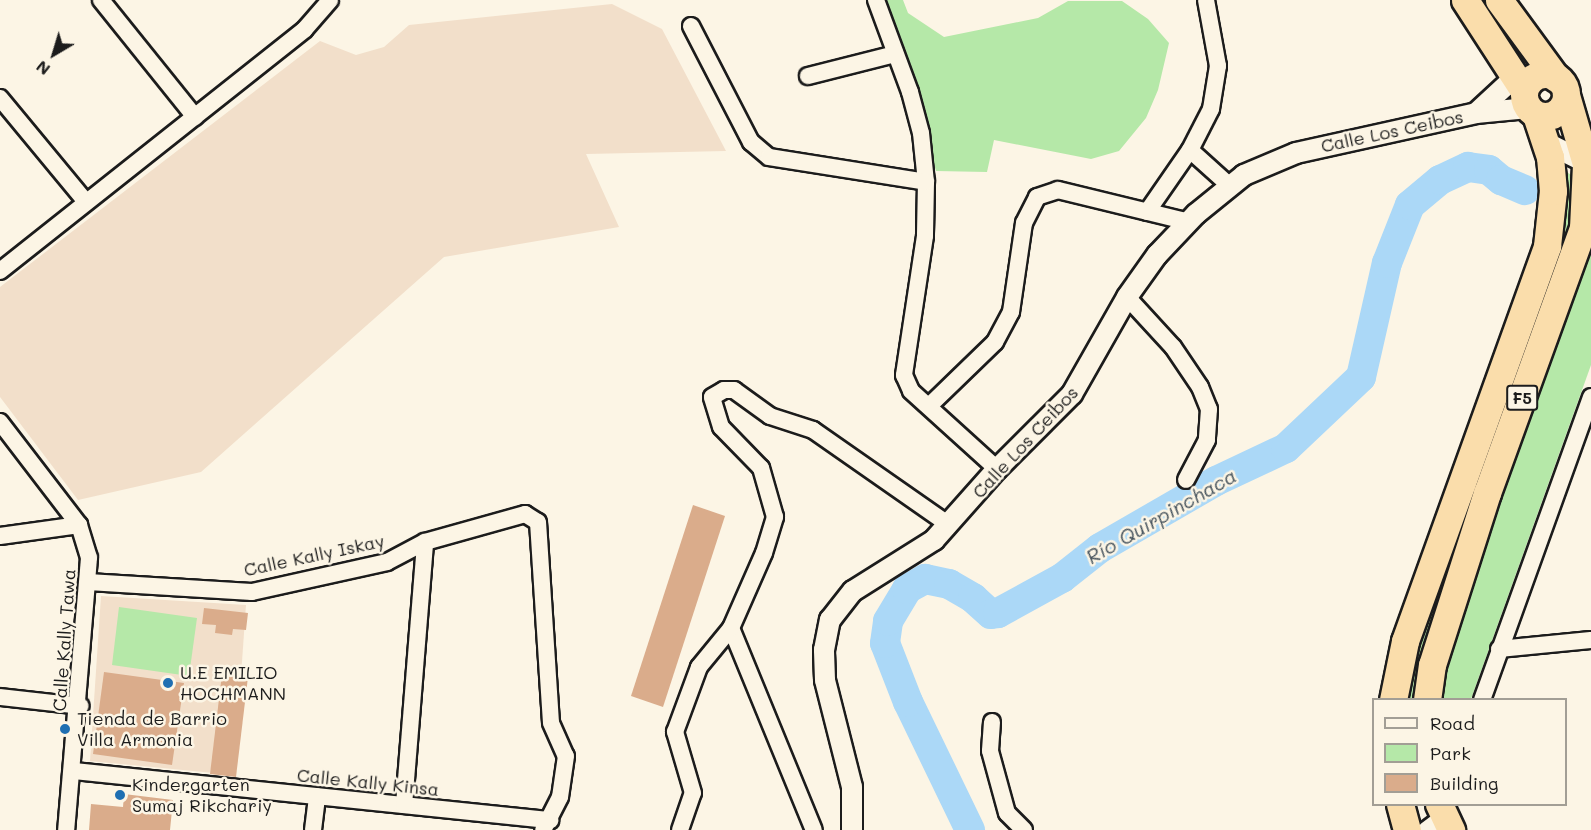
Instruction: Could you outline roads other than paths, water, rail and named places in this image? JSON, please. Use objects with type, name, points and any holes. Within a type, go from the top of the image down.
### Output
[{"type":"highway","name":"F5","points":[[1393,698],[1405,641],[1547,246],[1553,191],[1547,143],[1526,98],[1465,0]]},
{"type":"highway","name":"F5","points":[[1427,698],[1432,665],[1487,493],[1587,225],[1589,165],[1561,87],[1498,0]]},
{"type":"highway","points":[[1536,76],[1561,87],[1556,113],[1526,98],[1536,76]]},
{"type":"highway","points":[[1401,806],[1407,830]]},
{"type":"street","points":[[102,0],[195,117]]},
{"type":"street","points":[[0,271],[304,29],[330,0]]},
{"type":"street","points":[[876,0],[921,133],[926,182],[925,236],[903,364],[911,391],[997,469]]},
{"type":"street","points":[[1148,212],[1190,150],[1211,109],[1218,66],[1206,0]]},
{"type":"street","points":[[692,26],[751,142],[769,157],[926,182]]},
{"type":"street","points":[[808,76],[895,54]]},
{"type":"street","points":[[0,98],[86,202]]},
{"type":"street","name":"Calle Los Ceibos","points":[[852,830],[852,787],[825,680],[825,635],[839,604],[853,591],[914,555],[949,525],[997,469],[1072,394],[1127,297],[1157,255],[1189,222],[1244,175],[1296,153],[1476,113],[1526,98]]},
{"type":"street","name":"Calle Los Ceibos","points":[[1476,113],[1526,98]]},
{"type":"street","points":[[1547,143],[1589,165]]},
{"type":"street","points":[[1190,150],[1230,186]]},
{"type":"street","points":[[929,406],[995,342],[1011,312],[1024,223],[1037,197],[1058,190],[1189,222]]},
{"type":"street","points":[[1127,297],[1173,347],[1200,387],[1209,409],[1207,440],[1186,480]]},
{"type":"street","points":[[680,830],[693,792],[675,732],[699,667],[731,628],[764,553],[775,517],[761,468],[721,427],[712,408],[712,397],[724,390],[734,390],[770,416],[813,430],[949,525]]},
{"type":"street","points":[[1482,698],[1591,397]]},
{"type":"street","points":[[0,422],[79,525],[0,536]]},
{"type":"street","name":"Calle Kally Iskay","points":[[88,582],[252,592],[387,562],[425,542],[525,514],[538,522],[551,723],[566,756],[560,797],[547,825]]},
{"type":"street","name":"Calle Kally Tawa","points":[[66,830],[80,706],[88,582],[89,558],[79,525]]},
{"type":"street","points":[[404,805],[425,542]]},
{"type":"street","points":[[731,628],[814,830]]},
{"type":"street","points":[[1499,649],[1591,640]]},
{"type":"street","points":[[0,697],[80,706]]},
{"type":"street","points":[[992,722],[990,751],[1007,813],[1024,830]]},
{"type":"street","name":"Calle Kally Kinsa","points":[[74,771],[404,805],[547,825]]},
{"type":"street","points":[[313,830],[317,796]]},
{"type":"waterway","name":"Río Quirpinchaca","points":[[970,830],[908,702],[885,643],[888,621],[907,589],[925,579],[949,584],[973,598],[991,614],[998,613],[1062,578],[1100,548],[1216,481],[1286,448],[1361,377],[1387,263],[1410,205],[1440,180],[1468,167],[1489,170],[1501,180],[1525,190]]},
{"type":"place","name":"U.E EMILIO HOCHMANN","points":[[168,683]]},
{"type":"place","name":"Tienda de Barrio Villa Armonia","points":[[65,729]]},
{"type":"place","name":"Kindergarten Sumaj Rikchariy","points":[[120,795]]}]
